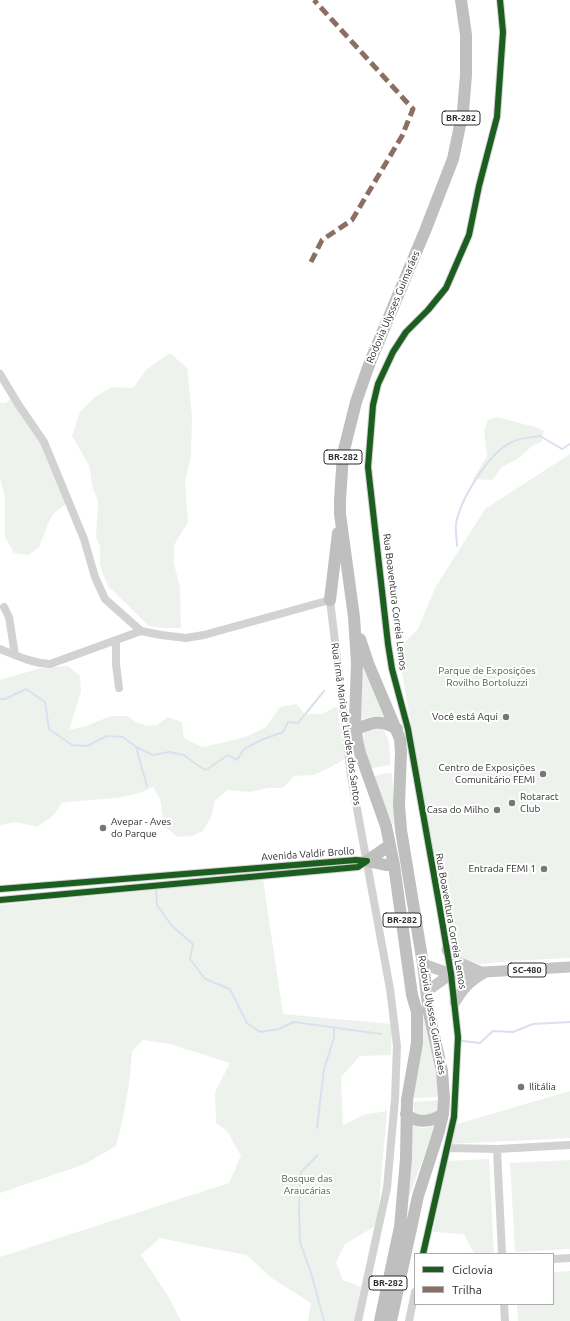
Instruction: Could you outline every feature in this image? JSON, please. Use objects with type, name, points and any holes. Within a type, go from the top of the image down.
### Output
[{"type":"highway","name":"Rodovia Ulysses Guimarães","points":[[380,1321],[400,1227],[406,1159],[407,1100],[416,1042],[417,1012],[412,995],[394,865],[386,826],[360,753],[355,730],[357,663],[354,617],[340,514],[343,454],[356,402],[370,362],[425,231],[453,159],[463,111],[466,75],[466,35],[461,0]]},
{"type":"highway","points":[[330,600],[340,514]]},
{"type":"highway","name":"Rodovia Ulysses Guimarães","points":[[354,617],[368,663],[400,739],[401,830],[427,990],[429,1013],[442,1071],[444,1098],[443,1114],[439,1131],[418,1196],[391,1321]]},
{"type":"highway","points":[[355,730],[379,722],[385,723],[396,729]]},
{"type":"highway","points":[[367,861],[390,845]]},
{"type":"highway","points":[[367,861],[394,865]]},
{"type":"highway","points":[[406,1114],[411,1118],[422,1121],[433,1119],[443,1114]]},
{"type":"main road","points":[[447,950],[458,962],[485,973]]},
{"type":"main road","name":"SC-480","points":[[423,964],[451,974],[570,967]]},
{"type":"main road","points":[[455,1002],[464,988],[485,973]]},
{"type":"main road","points":[[427,990],[451,974]]},
{"type":"street","name":"Rua Boaventura Correia Lemos","points":[[423,1253],[454,1117],[458,1037],[451,974],[408,729],[390,656],[368,466],[373,405],[378,384],[392,352],[406,332],[428,310],[446,288],[469,235],[479,186],[497,116],[503,32],[500,0]]},
{"type":"street","points":[[0,374],[44,442],[84,539],[95,577],[105,599],[141,631],[161,636],[186,638],[204,635],[330,600]]},
{"type":"street","name":"Rua Irmã Maria de Lurdes dos Santos","points":[[330,600],[351,776],[390,989],[397,1046],[395,1099],[387,1188],[358,1321]]},
{"type":"street","points":[[4,607],[9,617],[15,655]]},
{"type":"street","points":[[0,649],[26,660],[50,664],[141,631]]},
{"type":"street","points":[[116,640],[116,664],[119,688]]},
{"type":"street","name":"Avenida Valdir Brollo","points":[[0,890],[356,860],[367,861]]},
{"type":"street","name":"Avenida Valdir Brollo","points":[[0,900],[358,868],[367,861]]},
{"type":"street","points":[[447,1148],[497,1149],[570,1145]]},
{"type":"street","points":[[497,1149],[502,1253]]},
{"type":"street","points":[[554,1259],[570,1258]]},
{"type":"street","points":[[409,1321],[414,1297]]},
{"type":"street","points":[[504,1305],[505,1321]]},
{"type":"green space","points":[[170,353],[187,368],[192,415],[191,455],[185,482],[188,522],[174,545],[174,564],[180,587],[181,628],[161,628],[149,626],[108,586],[100,566],[100,547],[96,536],[98,501],[93,489],[89,465],[72,436],[80,412],[95,397],[112,387],[133,388],[147,369]]},
{"type":"green space","points":[[14,395],[41,433],[69,502],[54,513],[39,547],[29,555],[14,553],[5,537],[5,499],[0,478],[0,403],[6,403]]},
{"type":"green space","points":[[497,417],[535,427],[544,431],[541,442],[532,446],[519,458],[502,467],[492,480],[473,479],[487,456],[484,430],[488,420]]},
{"type":"green space","name":"Parque de Exposições Rovilho Bortoluzzi","points":[[570,454],[570,958],[480,964],[464,960],[453,949],[440,894],[398,649],[418,629],[435,588],[485,509]]},
{"type":"green space","points":[[360,652],[383,711],[385,720],[379,717],[369,717],[359,721]]},
{"type":"green space","points":[[68,666],[80,676],[81,692],[69,730],[86,726],[111,716],[127,716],[136,722],[148,726],[157,725],[168,717],[182,722],[184,738],[202,747],[248,736],[266,727],[280,707],[296,704],[305,714],[322,714],[337,706],[345,759],[313,775],[294,776],[283,788],[268,788],[250,792],[227,790],[215,801],[211,817],[203,831],[192,836],[178,837],[164,826],[160,799],[153,787],[140,793],[127,796],[62,803],[54,815],[37,827],[16,822],[0,825],[0,680],[41,668]]},
{"type":"green space","points":[[373,728],[382,728],[387,736],[390,750],[390,765],[368,769],[363,747],[365,732]]},
{"type":"green space","points":[[392,773],[394,826],[386,813],[371,778],[380,774]]},
{"type":"green space","name":"Bosque das Araucárias","points":[[263,879],[283,1014],[392,1024],[391,1055],[360,1056],[341,1077],[343,1125],[363,1115],[387,1111],[377,1225],[345,1244],[336,1262],[343,1280],[361,1287],[354,1321],[308,1321],[311,1303],[270,1277],[247,1255],[160,1238],[141,1255],[168,1296],[181,1321],[0,1321],[0,1257],[229,1183],[241,1156],[227,1131],[216,1123],[215,1092],[230,1063],[170,1044],[143,1040],[132,1051],[127,1099],[116,1146],[85,1164],[0,1193],[0,905]]},
{"type":"green space","points":[[422,1012],[436,1063],[439,1097],[412,1098],[421,1045]]},
{"type":"green space","points":[[570,1091],[570,1138],[450,1144],[457,1124]]},
{"type":"green space","points":[[440,1100],[435,1113],[428,1117],[415,1113],[412,1102]]},
{"type":"green space","points":[[409,1125],[424,1128],[435,1125],[408,1200],[412,1163]]},
{"type":"green space","points":[[489,1159],[494,1253],[474,1253],[464,1234],[433,1232],[447,1161]]},
{"type":"green space","points":[[570,1160],[570,1249],[515,1252],[510,1163]]},
{"type":"green space","points":[[570,1271],[570,1321],[518,1321],[517,1305],[554,1305],[554,1272]]},
{"type":"waterway","points":[[457,546],[456,524],[463,503],[476,479],[493,457],[510,443],[524,438],[540,436],[562,449],[570,444]]},
{"type":"waterway","points":[[0,699],[5,699],[26,689],[45,702],[49,729],[72,745],[87,746],[107,736],[123,737],[136,747],[153,755],[169,752],[184,755],[206,770],[228,755],[237,760],[244,749],[261,740],[283,732],[288,722],[298,723],[324,691]]},
{"type":"waterway","points":[[136,747],[147,786]]},
{"type":"waterway","points":[[156,890],[157,905],[172,926],[193,944],[190,959],[205,979],[230,989],[247,1023],[260,1032],[279,1029],[294,1022],[381,1034]]},
{"type":"waterway","points":[[462,1041],[480,1043],[493,1031],[513,1032],[533,1024],[570,1022]]},
{"type":"waterway","points":[[317,1128],[324,1069],[334,1038],[334,1028]]},
{"type":"waterway","points":[[317,1155],[301,1172],[299,1209],[300,1242],[312,1276],[324,1321]]},
{"type":"marked path","points":[[311,262],[322,240],[352,220],[402,136],[413,109],[314,0]]},
{"type":"cycle path","points":[[423,1253],[454,1117],[458,1037],[451,974],[408,729],[392,669],[388,644],[368,467],[373,405],[378,384],[393,352],[406,332],[428,310],[446,288],[469,235],[479,186],[497,117],[503,32],[500,0]]},
{"type":"cycle path","points":[[0,889],[356,860],[367,861],[358,867],[0,900]]},
{"type":"place","name":"Você está Aqui","points":[[506,717]]},
{"type":"place","name":"Centro de Exposições Comunitário FEMI","points":[[543,774]]},
{"type":"place","name":"Rotaract Club","points":[[512,803]]},
{"type":"place","name":"Casa do Milho","points":[[497,810]]},
{"type":"place","name":"Avepar - Aves do Parque","points":[[103,828]]},
{"type":"place","name":"Entrada FEMI 1","points":[[544,869]]},
{"type":"place","name":"Ilitália","points":[[521,1087]]}]
